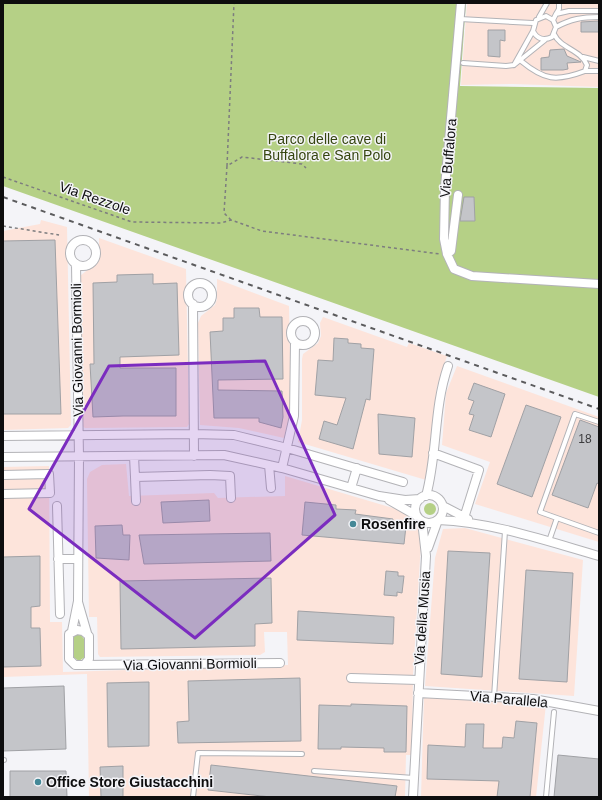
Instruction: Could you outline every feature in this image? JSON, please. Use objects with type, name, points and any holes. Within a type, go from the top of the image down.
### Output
[{"type":"street","name":"Via Buffalora","points":[[461,3],[460,63],[445,187],[444,239],[447,254],[454,269],[468,275],[599,284]]},
{"type":"street","name":"Via Buffalora","points":[[447,254],[451,251],[458,194]]},
{"type":"street","name":"Via Giovanni Bormioli","points":[[76,264],[79,458],[78,601],[72,632],[68,638],[69,659],[75,665],[86,662],[99,665],[280,663]]},
{"type":"street","points":[[193,304],[194,456]]},
{"type":"street","points":[[282,468],[294,416],[295,342]]},
{"type":"street","name":"Via della Musia","points":[[426,556],[438,520],[442,514],[443,506],[436,497],[432,476],[439,398],[448,366]]},
{"type":"street","name":"Via Giovanni Bormioli","points":[[3,436],[234,435],[287,448],[403,482]]},
{"type":"street","points":[[433,453],[479,470],[464,518]]},
{"type":"street","points":[[3,457],[79,458],[224,455],[282,468],[379,496],[406,500],[423,497],[436,497]]},
{"type":"street","points":[[134,456],[136,501]]},
{"type":"street","points":[[269,465],[271,488]]},
{"type":"street","points":[[351,488],[357,468]]},
{"type":"street","points":[[3,475],[50,474],[50,493],[3,494]]},
{"type":"street","points":[[135,477],[210,475],[230,476],[231,498]]},
{"type":"street","name":"Via della Musia","points":[[413,797],[418,680],[426,556],[420,518],[416,507],[423,497],[432,476]]},
{"type":"street","points":[[379,496],[430,523],[438,520],[457,521],[505,531],[599,556]]},
{"type":"street","points":[[57,506],[60,614]]},
{"type":"street","points":[[443,506],[464,518],[487,527]]},
{"type":"street","points":[[58,559],[78,559]]},
{"type":"street","name":"Via Giovanni Bormioli","points":[[78,601],[89,636],[86,662]]},
{"type":"street","points":[[72,632],[77,630],[87,633]]},
{"type":"street","name":"Via della Musia","points":[[351,678],[418,680]]},
{"type":"street","name":"Via Parallela","points":[[418,693],[533,700],[599,711]]},
{"type":"lane","points":[[514,65],[533,31],[534,23],[539,18],[547,3]]},
{"type":"lane","points":[[553,20],[559,9],[559,3]]},
{"type":"lane","points":[[556,14],[569,11],[599,11]]},
{"type":"lane","points":[[460,63],[506,66],[514,65],[554,34],[556,27],[553,20],[546,16],[539,18]]},
{"type":"lane","points":[[556,27],[568,20],[580,17],[599,17]]},
{"type":"lane","points":[[460,19],[534,23]]},
{"type":"lane","points":[[533,31],[537,37],[545,40]]},
{"type":"lane","points":[[554,34],[558,41],[584,57],[599,60]]},
{"type":"lane","points":[[584,57],[587,66],[585,71]]},
{"type":"lane","points":[[521,61],[537,74],[546,78],[563,77],[585,71],[599,71]]},
{"type":"lane","points":[[599,422],[575,414],[540,512],[599,533]]},
{"type":"lane","points":[[548,542],[557,518]]},
{"type":"lane","points":[[494,697],[505,531]]},
{"type":"lane","points":[[546,797],[554,712]]},
{"type":"lane","points":[[193,797],[198,753],[302,754]]},
{"type":"lane","points":[[314,771],[414,778]]},
{"type":"path","points":[[231,220],[224,213],[234,3]]},
{"type":"path","points":[[227,166],[242,157],[253,157],[302,164],[306,168]]},
{"type":"path","name":"Via Rezzole","points":[[3,177],[132,222],[221,223],[231,220],[262,231],[447,254]]},
{"type":"path","points":[[3,226],[59,235]]},
{"type":"highlighted area","points":[[265,361],[335,515],[195,638],[29,509],[109,366]]},
{"type":"shaded area","points":[[467,3],[599,3],[599,87],[513,84],[461,85]]},
{"type":"shaded area","points":[[41,220],[67,227],[71,425],[68,428],[3,430],[3,231],[40,224]]},
{"type":"shaded area","points":[[99,238],[186,269],[189,424],[187,427],[85,428],[82,426],[80,276],[96,263],[99,257]]},
{"type":"shaded area","points":[[217,279],[289,306],[291,417],[287,437],[284,438],[239,428],[200,425],[198,323],[201,316],[215,305],[217,299]]},
{"type":"shaded area","points":[[323,317],[407,347],[409,343],[447,356],[437,387],[426,480],[298,442],[302,420],[303,354],[318,343],[321,336],[320,323]]},
{"type":"shaded area","points":[[457,366],[599,417],[599,542],[475,504],[490,462],[442,445],[446,393]]},
{"type":"shaded area","points":[[126,464],[129,496],[214,493],[218,498],[285,496],[285,476],[403,511],[417,524],[421,543],[413,675],[412,755],[406,755],[405,797],[89,797],[87,674],[3,677],[3,467],[49,466],[50,622],[62,622],[63,672],[288,665],[287,632],[264,632],[265,652],[260,655],[100,657],[98,654],[97,617],[89,617],[87,479],[90,472],[102,465]]},
{"type":"shaded area","points":[[465,528],[583,560],[574,696],[425,686],[435,558],[443,529]]},
{"type":"shaded area","points":[[424,697],[496,699],[546,704],[536,797],[421,797]]},
{"type":"green space","name":"Parco delle cave di Buffalora e San Polo","points":[[3,3],[466,3],[460,86],[599,88],[599,397],[3,186]]},
{"type":"green space","points":[[432,503],[435,504],[435,514],[428,515],[425,514],[424,507],[425,504]]},
{"type":"green space","points":[[76,634],[80,634],[85,640],[85,657],[79,661],[73,657],[73,638]]},
{"type":"building","points":[[599,21],[599,32],[581,32],[581,22]]},
{"type":"building","points":[[488,30],[505,30],[505,41],[500,40],[500,57],[488,56]]},
{"type":"building","points":[[564,49],[567,56],[581,62],[567,63],[568,69],[563,70],[541,70],[541,58],[549,57],[550,50]]},
{"type":"building","points":[[464,197],[474,197],[475,221],[460,221]]},
{"type":"building","points":[[55,240],[61,414],[3,414],[3,241]]},
{"type":"building","points":[[153,274],[153,284],[177,283],[179,355],[120,357],[120,368],[176,368],[176,416],[93,417],[90,364],[94,364],[93,283],[117,282],[117,275]]},
{"type":"building","points":[[234,308],[259,308],[260,317],[282,317],[283,379],[218,380],[218,390],[282,391],[283,417],[281,428],[259,422],[259,418],[214,418],[210,332],[223,331],[223,318],[234,318]]},
{"type":"building","points":[[334,338],[348,339],[348,343],[361,344],[361,348],[374,349],[370,400],[366,399],[353,449],[319,439],[324,421],[337,425],[346,398],[315,395],[318,360],[333,361]]},
{"type":"building","points":[[474,383],[505,394],[491,437],[469,430],[474,415],[469,414],[474,401],[468,399]]},
{"type":"building","points":[[526,405],[561,417],[532,497],[497,484]]},
{"type":"building","points":[[378,414],[415,418],[412,457],[379,454]]},
{"type":"building","points":[[580,420],[599,427],[599,484],[597,483],[588,508],[552,495]]},
{"type":"building","points":[[209,500],[210,521],[163,523],[161,502]]},
{"type":"building","points":[[305,502],[336,505],[336,509],[356,510],[355,514],[393,519],[392,525],[406,526],[404,544],[302,535]]},
{"type":"building","points":[[122,525],[123,535],[130,535],[129,560],[96,558],[95,526]]},
{"type":"building","points":[[270,533],[271,561],[144,564],[139,535]]},
{"type":"building","points":[[448,551],[490,553],[482,677],[441,674]]},
{"type":"building","points":[[40,556],[40,606],[31,607],[31,628],[40,628],[41,666],[3,667],[3,557]]},
{"type":"building","points":[[526,570],[573,573],[567,682],[519,679]]},
{"type":"building","points":[[386,571],[398,572],[398,576],[404,576],[402,593],[397,592],[397,596],[384,595]]},
{"type":"building","points":[[271,578],[272,623],[255,624],[255,646],[121,649],[120,581]]},
{"type":"building","points":[[298,611],[394,617],[393,644],[297,640]]},
{"type":"building","points":[[300,678],[301,741],[178,743],[177,722],[189,721],[188,681]]},
{"type":"building","points":[[149,682],[149,746],[108,747],[107,683]]},
{"type":"building","points":[[64,686],[66,749],[3,751],[3,688]]},
{"type":"building","points":[[351,704],[407,706],[406,752],[384,752],[384,748],[341,747],[341,749],[318,749],[319,705],[351,706]]},
{"type":"building","points":[[516,721],[537,723],[530,797],[497,797],[499,781],[427,779],[428,745],[465,747],[466,724],[484,724],[483,748],[502,748],[503,737],[514,738]]},
{"type":"building","points":[[558,755],[599,759],[599,797],[554,797]]},
{"type":"building","points":[[211,765],[397,786],[395,797],[271,797],[208,790]]},
{"type":"building","points":[[123,766],[123,797],[101,797],[100,767]]},
{"type":"building","name":"Office Store Giustacchini","points":[[10,771],[66,771],[67,797],[10,797]]},
{"type":"railway","points":[[3,197],[599,409]]},
{"type":"place","name":"Rosenfire","points":[[353,524]]},
{"type":"place","name":"Office Store Giustacchini","points":[[38,782]]}]
